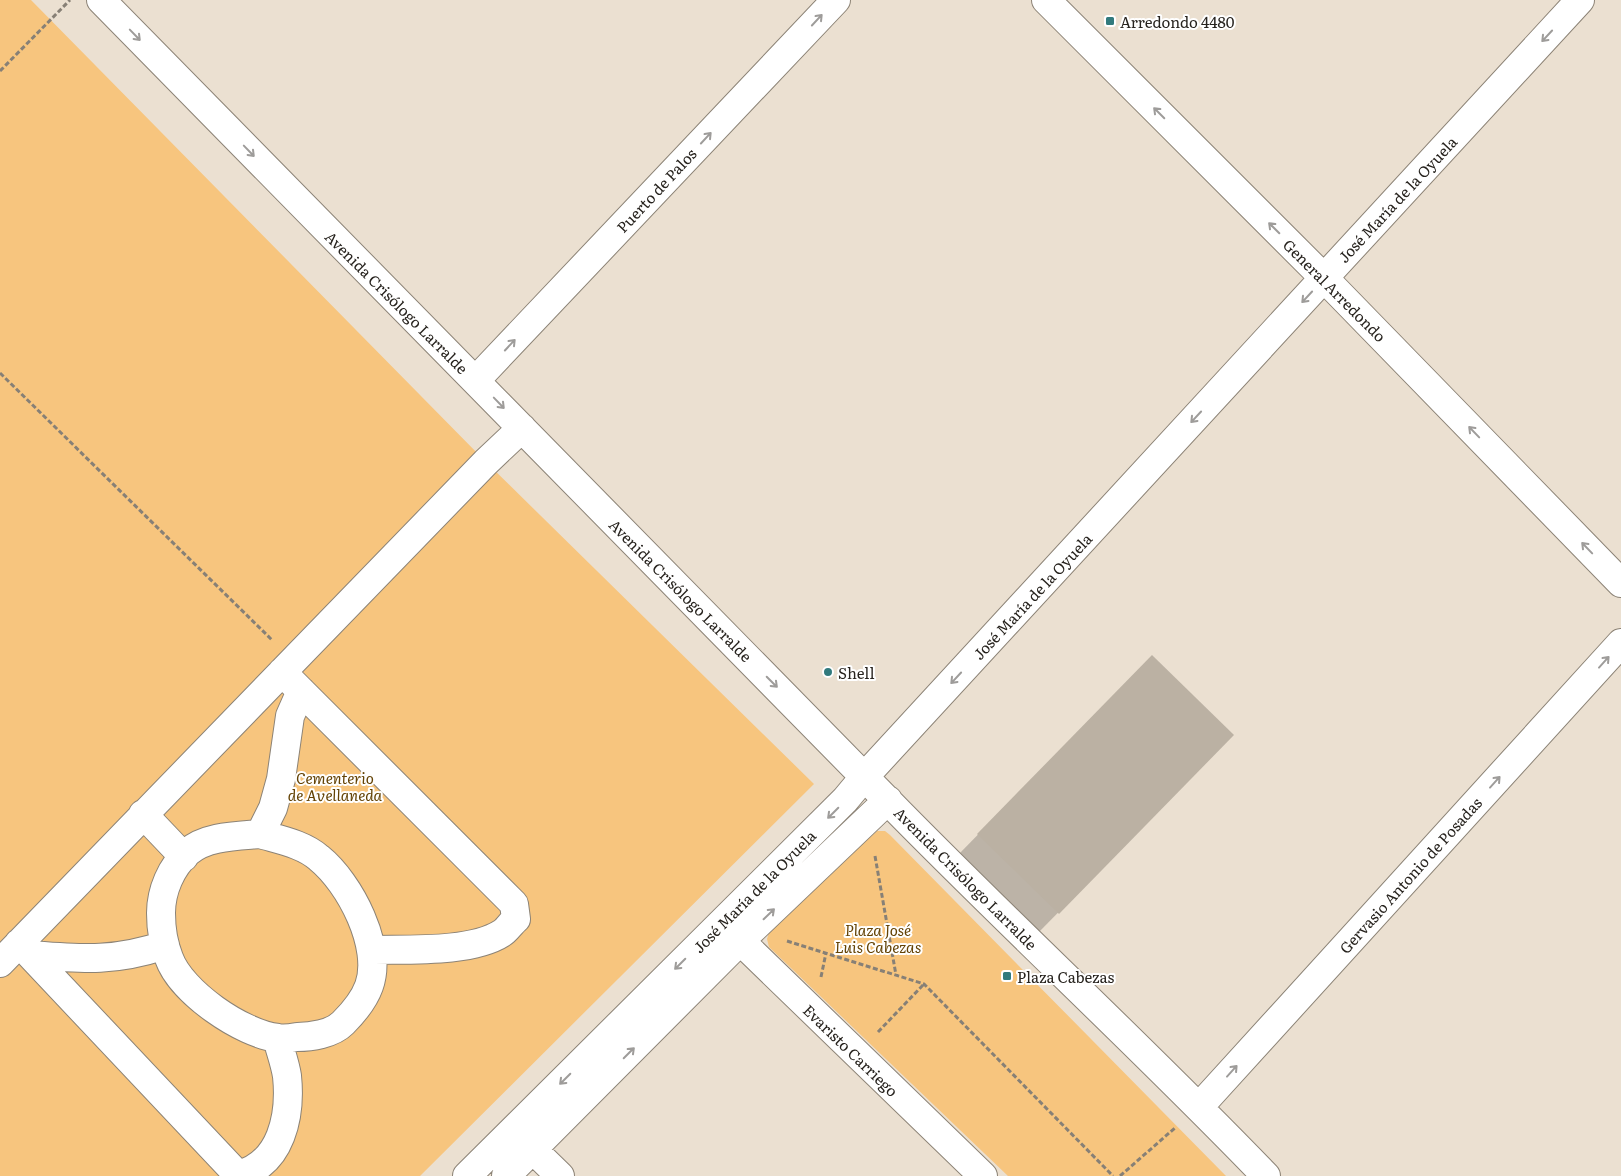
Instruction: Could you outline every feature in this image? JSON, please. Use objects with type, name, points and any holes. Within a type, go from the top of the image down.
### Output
[{"type":"street","name":"Avenida Crisólogo Larralde","points":[[101,0],[351,257],[476,380],[1032,946],[1200,1107],[1266,1176]]},
{"type":"street","name":"Puerto de Palos","points":[[476,380],[836,0]]},
{"type":"street","name":"General Arredondo","points":[[1046,0],[1324,278],[1621,583]]},
{"type":"street","name":"José María de la Oyuela","points":[[506,1176],[533,1150],[731,933],[865,776],[1580,0]]},
{"type":"street","points":[[0,963],[25,949],[143,814],[486,462],[522,428]]},
{"type":"street","name":"Gervasio Antonio de Posadas","points":[[1200,1107],[1621,643]]},
{"type":"street","points":[[288,666],[301,691],[514,904],[516,919],[503,932],[485,941],[424,949],[370,950]]},
{"type":"street","points":[[260,834],[272,808],[281,779],[290,716],[301,691]]},
{"type":"street","name":"José María de la Oyuela","points":[[467,1176],[514,1130],[731,933],[888,800]]},
{"type":"street","points":[[143,814],[184,857]]},
{"type":"street","points":[[260,834],[295,844],[319,858],[343,885],[360,915],[370,950],[369,986],[355,1010],[340,1026],[312,1037],[277,1038],[231,1020],[210,1007],[185,985],[169,959],[165,946],[162,930],[162,904],[167,882],[176,866],[188,851],[214,840],[260,834]]},
{"type":"street","name":"Evaristo Carriego","points":[[731,933],[982,1176]]},
{"type":"street","points":[[25,949],[99,960],[143,953],[165,946]]},
{"type":"street","points":[[25,949],[238,1175],[253,1171],[268,1156],[279,1142],[287,1119],[287,1075],[277,1038]]},
{"type":"street","points":[[514,1130],[560,1176]]},
{"type":"path","points":[[0,71],[70,0]]},
{"type":"path","points":[[0,372],[288,666]]},
{"type":"path","points":[[875,856],[896,975]]},
{"type":"path","points":[[786,941],[924,984],[1113,1176]]},
{"type":"path","points":[[856,1055],[924,984]]},
{"type":"path","points":[[1120,1176],[1200,1107]]},
{"type":"green space","name":"Cementerio de Avellaneda","points":[[0,0],[31,0],[486,462],[814,784],[420,1176],[0,1176]]},
{"type":"green space","name":"Plaza José Luis Cabezas","points":[[877,831],[885,831],[890,835],[1226,1176],[1008,1176],[769,947],[767,939],[771,926]]},
{"type":"building","points":[[1152,655],[1234,735],[1059,914],[977,834]]},
{"type":"place","name":"Arredondo 4480","points":[[1110,21]]},
{"type":"place","name":"Shell","points":[[828,672]]},
{"type":"place","name":"Plaza Cabezas","points":[[1007,976]]}]
